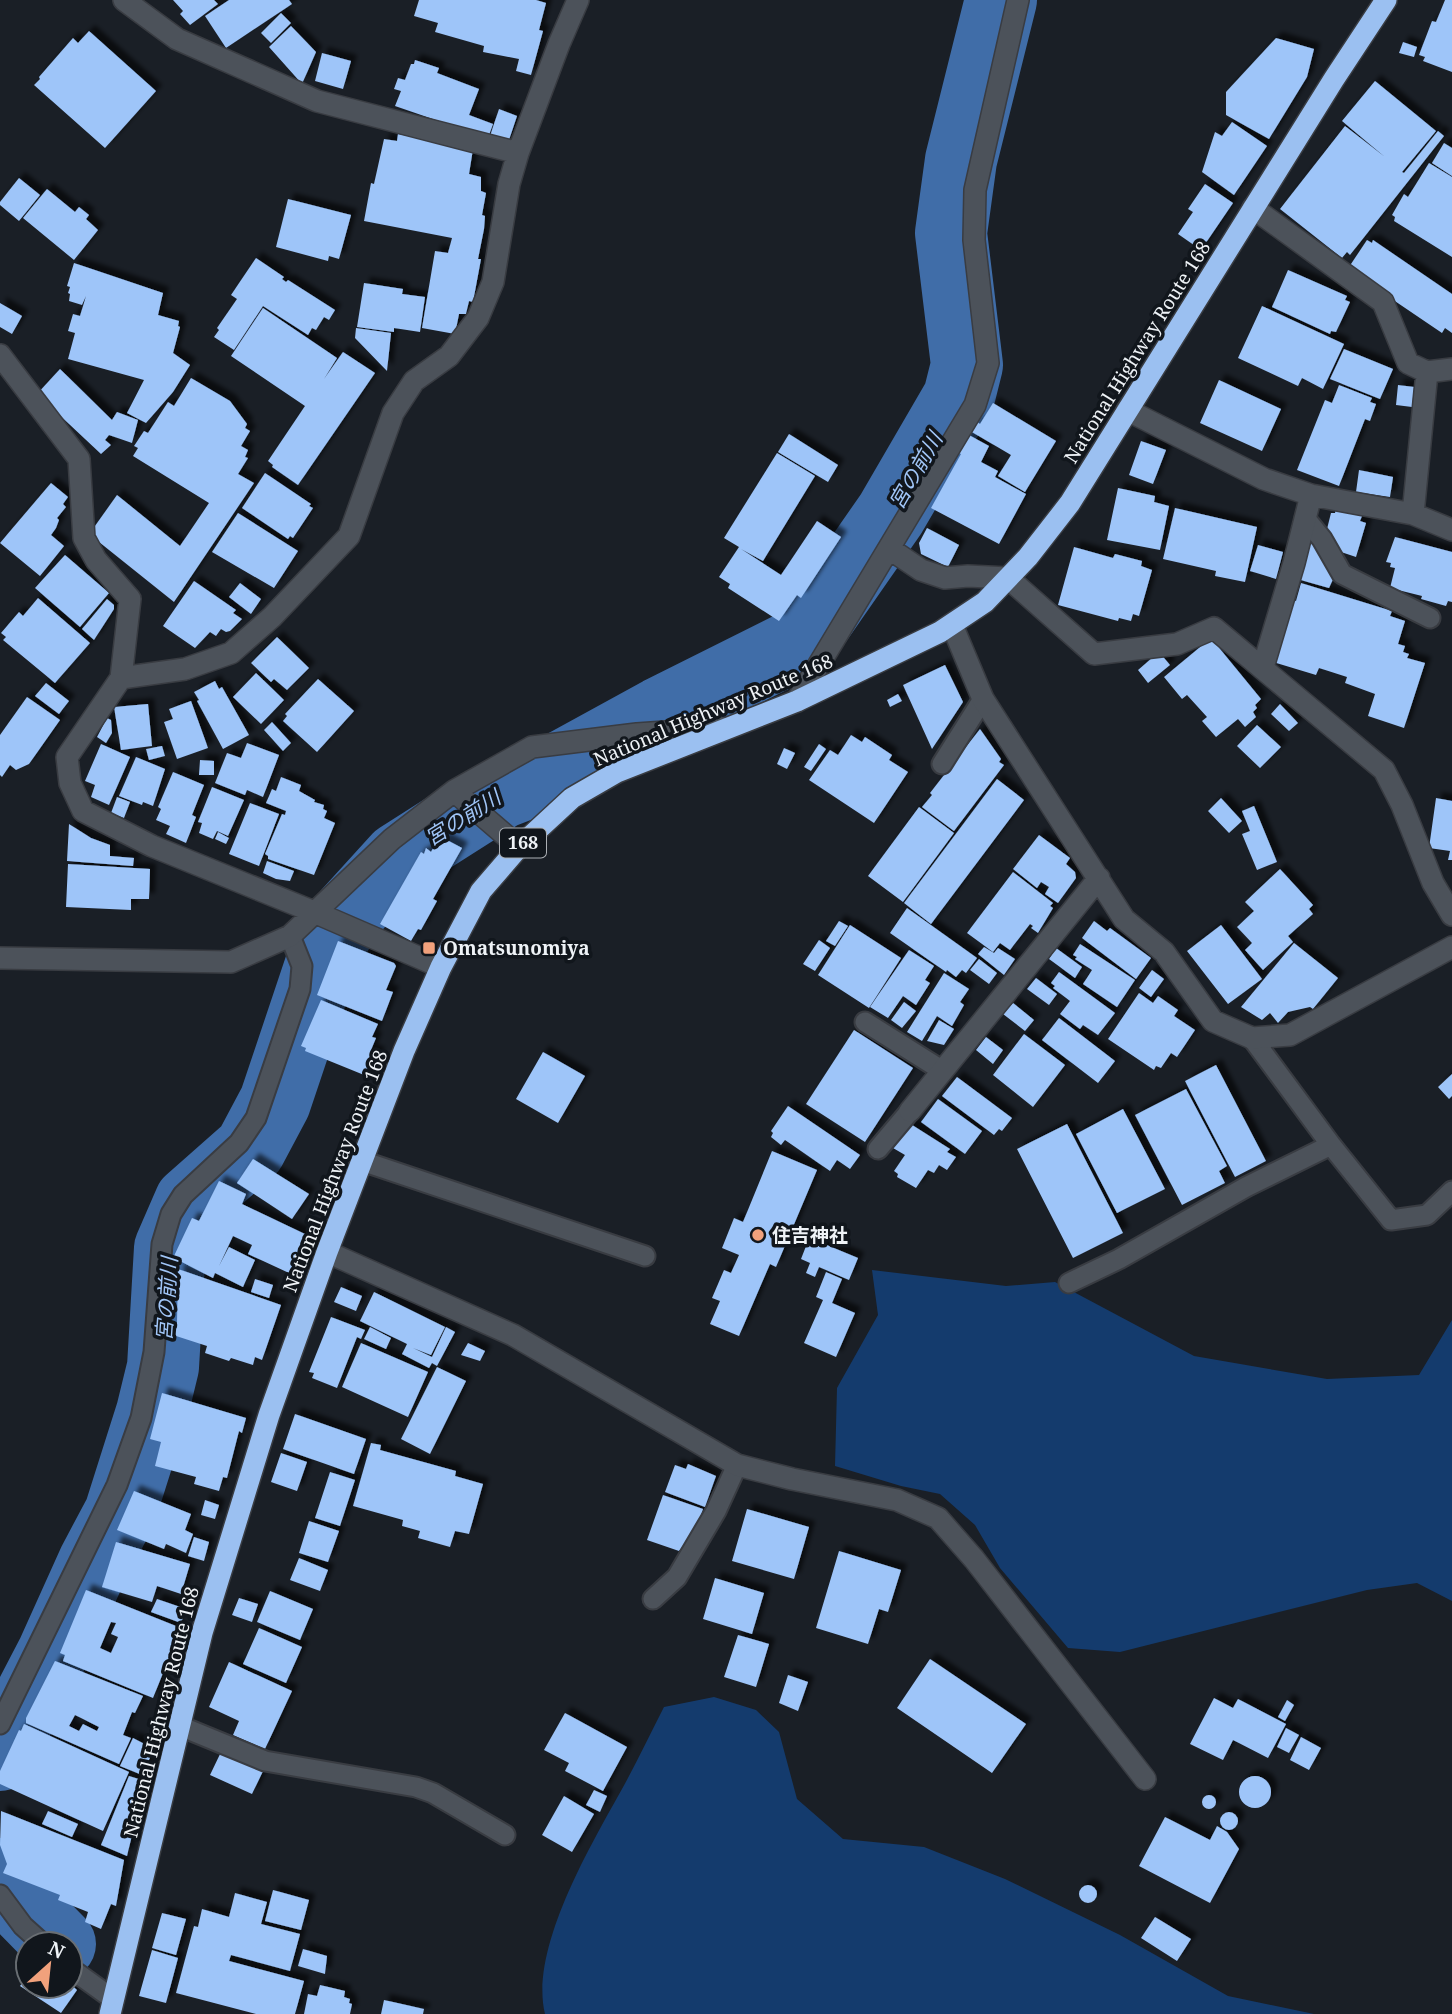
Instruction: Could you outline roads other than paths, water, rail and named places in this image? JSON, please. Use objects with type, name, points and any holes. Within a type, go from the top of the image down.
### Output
[{"type":"highway","name":"National Highway Route 168","points":[[112,2007],[202,1633],[269,1415],[327,1252],[404,1051],[440,967],[481,891],[519,847],[572,797],[617,772],[797,701],[940,632],[985,602],[1028,557],[1070,503],[1253,208],[1387,0]]},
{"type":"street","points":[[124,0],[177,39],[317,101],[518,153]]},
{"type":"street","points":[[797,701],[975,405],[988,363],[974,240],[975,190],[1017,0]]},
{"type":"street","points":[[121,678],[185,669],[231,653],[272,617],[348,536],[393,413],[414,381],[449,356],[478,318],[494,282],[509,184],[518,153],[577,1]]},
{"type":"street","points":[[1253,208],[1382,302],[1408,363],[1427,372],[1452,369]]},
{"type":"street","points":[[0,355],[79,459],[84,538],[96,560],[130,599],[121,678],[67,757],[70,783],[83,811],[152,846],[440,967]]},
{"type":"street","points":[[1413,514],[1427,372]]},
{"type":"street","points":[[1127,410],[1264,480],[1311,495],[1413,514],[1452,530]]},
{"type":"street","points":[[1263,667],[1311,495]]},
{"type":"street","points":[[890,549],[921,570],[945,578],[1008,578],[1094,654],[1177,644],[1214,628],[1384,770],[1402,804],[1433,883],[1452,915]]},
{"type":"street","points":[[951,625],[983,699],[1124,919],[1164,952],[1213,1021],[1252,1038],[1290,1035],[1452,947]]},
{"type":"street","points":[[0,958],[231,962],[290,936],[393,839],[454,791],[532,747],[637,734],[733,727]]},
{"type":"street","points":[[454,791],[519,847]]},
{"type":"street","points":[[910,1111],[1099,878]]},
{"type":"street","points":[[327,1252],[513,1335],[737,1465],[897,1500],[938,1518],[974,1559],[1145,1779]]},
{"type":"lane","points":[[1305,518],[1322,539],[1342,574],[1430,618]]},
{"type":"lane","points":[[942,764],[983,699]]},
{"type":"lane","points":[[0,1724],[117,1485],[141,1418],[154,1352],[162,1244],[171,1214],[183,1195],[239,1143],[256,1118],[300,989],[302,967],[290,936]]},
{"type":"lane","points":[[865,1022],[943,1071]]},
{"type":"lane","points":[[1252,1038],[1331,1145],[1391,1220],[1427,1215],[1452,1191]]},
{"type":"lane","points":[[878,1149],[910,1111]]},
{"type":"lane","points":[[1069,1283],[1331,1145]]},
{"type":"lane","points":[[362,1161],[645,1256]]},
{"type":"lane","points":[[653,1599],[677,1577],[716,1511],[737,1465]]},
{"type":"lane","points":[[180,1726],[265,1761],[416,1787],[433,1793],[505,1835]]},
{"type":"lane","points":[[0,1895],[27,1930]]},
{"type":"lane","points":[[84,1981],[112,2007]]},
{"type":"waterway","name":"宮の前川","points":[[0,1755],[53,1653],[94,1562],[120,1513],[152,1412],[163,1367],[170,1248],[190,1202],[250,1149],[275,1102],[326,950],[349,913],[399,858],[501,793],[545,776],[660,713],[802,642],[891,514],[959,397],[967,365],[951,233],[961,160],[1001,0]]},
{"type":"waterway","name":"宮の前川","points":[[0,1874],[6,1889],[46,1930]]},
{"type":"place","name":"Omatsunomiya","points":[[429,948]]},
{"type":"place","name":"住吉神社","points":[[758,1235]]}]
